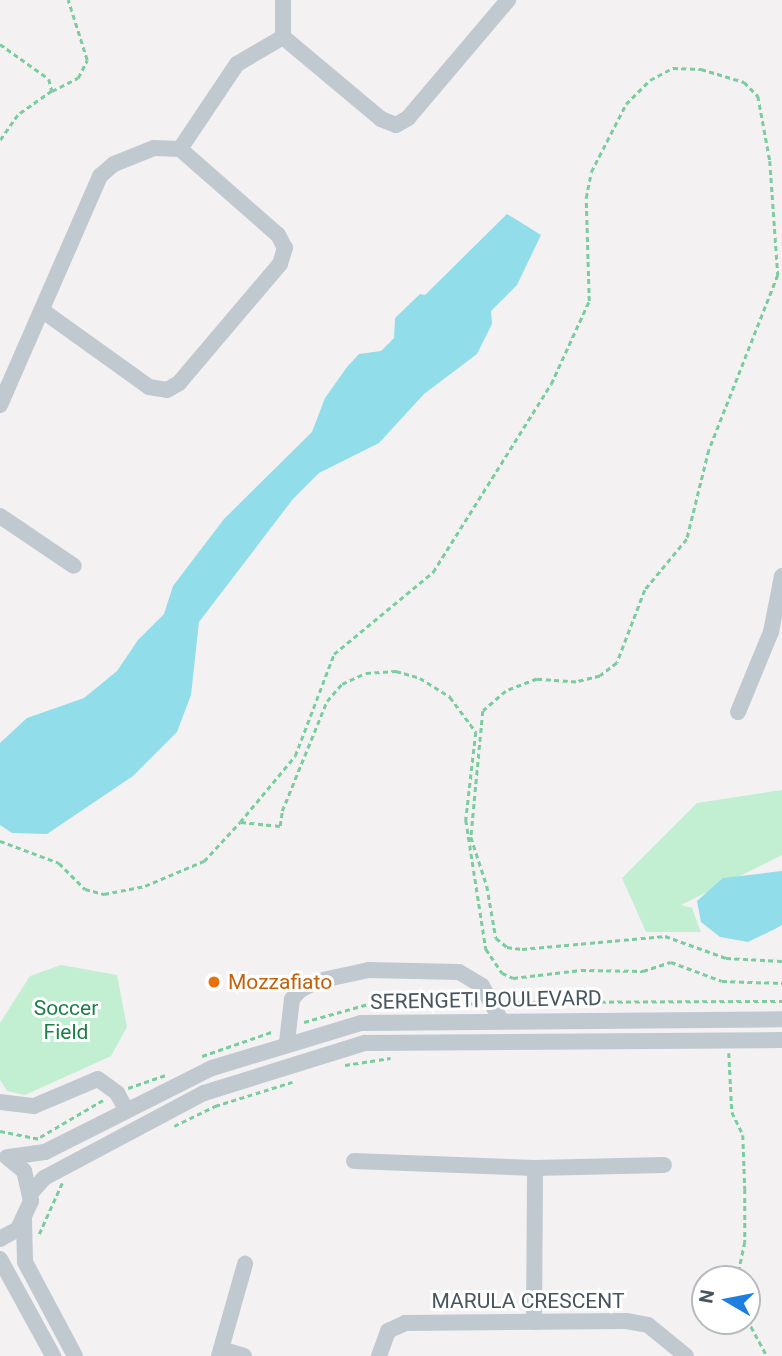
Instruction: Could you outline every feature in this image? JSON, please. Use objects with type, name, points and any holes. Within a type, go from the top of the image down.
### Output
[{"type":"street","points":[[283,0],[283,37],[385,123],[396,125],[408,118],[508,0]]},
{"type":"street","points":[[180,149],[237,64],[283,37]]},
{"type":"street","points":[[0,405],[104,170],[153,148],[180,149],[278,235],[285,248],[280,264],[179,383],[167,390],[149,387],[43,311]]},
{"type":"street","points":[[0,516],[74,566]]},
{"type":"street","points":[[738,712],[776,635],[782,576]]},
{"type":"street","points":[[287,1042],[292,999],[300,990],[318,981],[369,970],[459,972],[482,986],[500,1020]]},
{"type":"street","name":"SERENGETI BOULEVARD","points":[[4,1155],[45,1152],[177,1083],[287,1042],[361,1023],[782,1019]]},
{"type":"street","name":"SERENGETI BOULEVARD","points":[[31,1193],[204,1093],[365,1043],[728,1047],[782,1040]]},
{"type":"street","points":[[0,1102],[34,1106],[98,1079],[117,1093],[126,1109]]},
{"type":"street","points":[[4,1155],[24,1171],[31,1193],[24,1220],[25,1262],[75,1356]]},
{"type":"street","points":[[354,1161],[535,1168],[664,1165]]},
{"type":"street","points":[[534,1322],[535,1168]]},
{"type":"street","points":[[0,1239],[24,1220]]},
{"type":"street","points":[[0,1259],[53,1356]]},
{"type":"street","points":[[244,1356],[220,1352],[245,1264]]},
{"type":"street","name":"MARULA CRESCENT","points":[[379,1356],[388,1331],[405,1323],[534,1322],[642,1322],[686,1356]]},
{"type":"path","points":[[0,141],[18,115],[52,91],[78,78],[87,60],[68,0]]},
{"type":"path","points":[[0,44],[49,79],[52,91]]},
{"type":"path","points":[[0,841],[59,863],[85,889],[104,894],[145,886],[204,861],[295,756],[334,654],[433,572],[551,384],[589,301],[586,198],[591,172],[626,104],[650,80],[673,68],[725,74],[744,82],[758,96],[764,118],[778,275],[709,450],[687,539],[645,590],[617,663],[600,676],[576,682],[537,679],[506,691],[483,711],[471,837],[496,938],[507,947],[522,949],[666,936],[726,958],[782,961]]},
{"type":"path","points":[[240,822],[281,826],[282,811],[327,701],[342,684],[376,672],[396,671],[420,678],[450,697],[476,732],[466,820],[486,949],[502,973],[513,978],[581,970],[643,971],[671,962],[722,981],[782,983]]},
{"type":"path","points":[[728,1047],[743,1054]]},
{"type":"path","points":[[716,1054],[728,1047]]},
{"type":"path","points":[[728,1047],[732,1112],[743,1135],[745,1242],[740,1265]]},
{"type":"path","points":[[342,1066],[392,1058]]},
{"type":"path","points":[[163,1132],[215,1107],[304,1078]]},
{"type":"path","points":[[0,1131],[40,1137],[45,1152]]},
{"type":"path","points":[[38,1239],[60,1178],[74,1179]]},
{"type":"path","points":[[756,1335],[767,1356]]},
{"type":"green space","points":[[782,790],[782,855],[681,905],[692,908],[701,932],[646,932],[622,878],[697,803]]},
{"type":"green space","name":"Soccer Field","points":[[61,965],[117,975],[127,1027],[111,1056],[25,1095],[7,1091],[0,1080],[0,1023],[30,976]]},
{"type":"water","points":[[507,214],[541,235],[517,285],[491,311],[492,324],[477,354],[424,394],[379,443],[319,473],[293,499],[199,622],[191,695],[177,732],[133,776],[47,834],[12,833],[0,825],[0,743],[27,718],[84,698],[117,671],[138,640],[164,614],[173,586],[224,519],[312,432],[325,398],[347,367],[359,354],[381,351],[394,338],[395,318],[420,294],[425,295]]},
{"type":"water","points":[[782,871],[782,925],[748,942],[720,937],[701,922],[697,901],[723,878]]},
{"type":"place","name":"Mozzafiato","points":[[214,982]]}]
